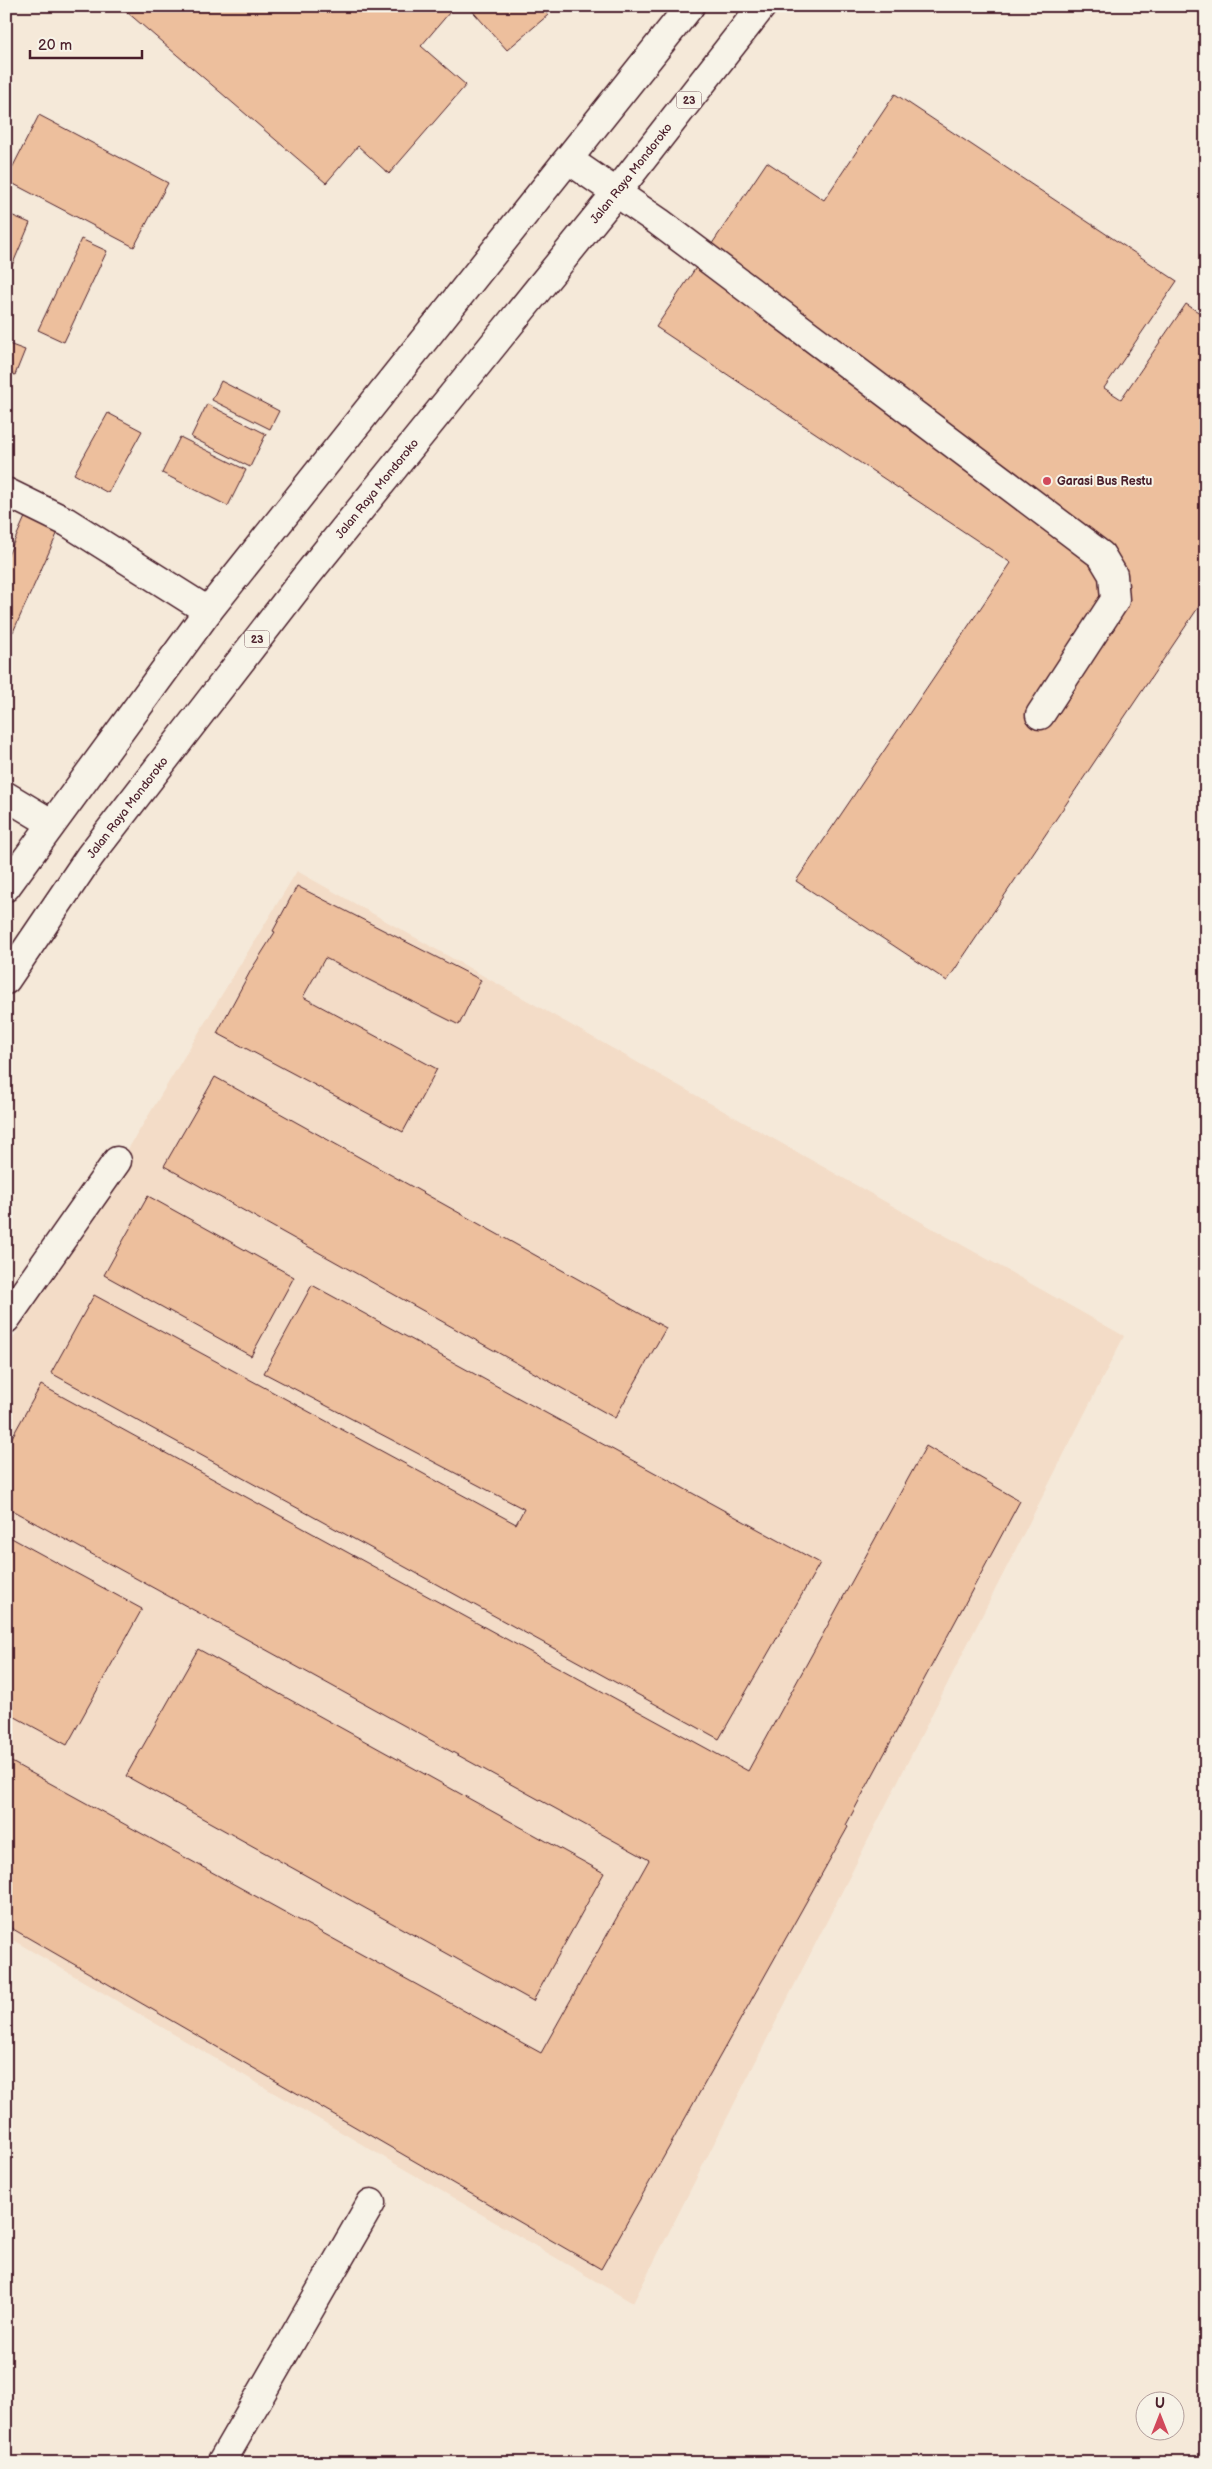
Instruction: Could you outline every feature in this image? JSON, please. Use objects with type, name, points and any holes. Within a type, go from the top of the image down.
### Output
[{"type":"main road","points":[[6,887],[208,610],[690,6]]},
{"type":"main road","name":"Jalan Raya Mondoroko","points":[[6,980],[90,856],[307,575],[616,193],[762,6]]},
{"type":"main road","points":[[569,160],[659,222],[832,350],[1101,555],[1113,575],[1115,600],[1040,715]]},
{"type":"main road","points":[[6,492],[67,522],[208,610]]},
{"type":"main road","points":[[6,796],[51,824]]},
{"type":"main road","points":[[6,1319],[117,1160]]},
{"type":"main road","points":[[221,2463],[371,2204]]},
{"type":"shaded area","points":[[297,871],[1124,1336],[633,2303],[6,1936],[6,1350]]},
{"type":"building","points":[[120,6],[455,6],[421,46],[466,85],[389,174],[358,146],[326,183]]},
{"type":"building","points":[[468,6],[541,6],[548,15],[507,50]]},
{"type":"building","name":"Garasi Bus Restu","points":[[895,94],[1177,281],[1104,388],[1121,399],[1186,304],[1206,317],[1206,596],[947,981],[796,881],[1011,563],[656,327],[767,162],[824,200]]},
{"type":"building","points":[[39,115],[168,183],[134,247],[6,180]]},
{"type":"building","points":[[6,213],[30,223],[6,280]]},
{"type":"building","points":[[81,239],[107,251],[64,342],[38,330]]},
{"type":"building","points":[[6,343],[25,350],[15,375],[6,371]]},
{"type":"building","points":[[221,381],[279,411],[270,429],[212,400]]},
{"type":"building","points":[[207,404],[266,434],[250,467],[191,437]]},
{"type":"building","points":[[108,413],[142,431],[108,493],[74,474]]},
{"type":"building","points":[[180,437],[246,470],[228,506],[162,473]]},
{"type":"building","points":[[25,517],[58,532],[13,632],[6,629],[6,560]]},
{"type":"building","points":[[297,886],[481,980],[459,1025],[325,958],[303,997],[437,1069],[403,1132],[217,1033],[251,970],[275,932],[273,931]]},
{"type":"building","points":[[215,1077],[666,1328],[615,1418],[164,1166]]},
{"type":"building","points":[[148,1196],[294,1277],[251,1356],[104,1275]]},
{"type":"building","points":[[312,1285],[820,1563],[719,1739],[51,1373],[94,1295],[516,1524],[524,1509],[264,1373]]},
{"type":"building","points":[[41,1385],[748,1771],[926,1446],[1020,1501],[846,1825],[848,1827],[601,2269],[6,1925],[6,1759],[541,2053],[649,1860],[6,1507],[6,1448]]},
{"type":"building","points":[[6,1535],[142,1609],[67,1745],[6,1712]]},
{"type":"building","points":[[198,1649],[604,1873],[533,2001],[126,1776]]},
{"type":"place","name":"Garasi Bus Restu","points":[[1047,481]]}]
